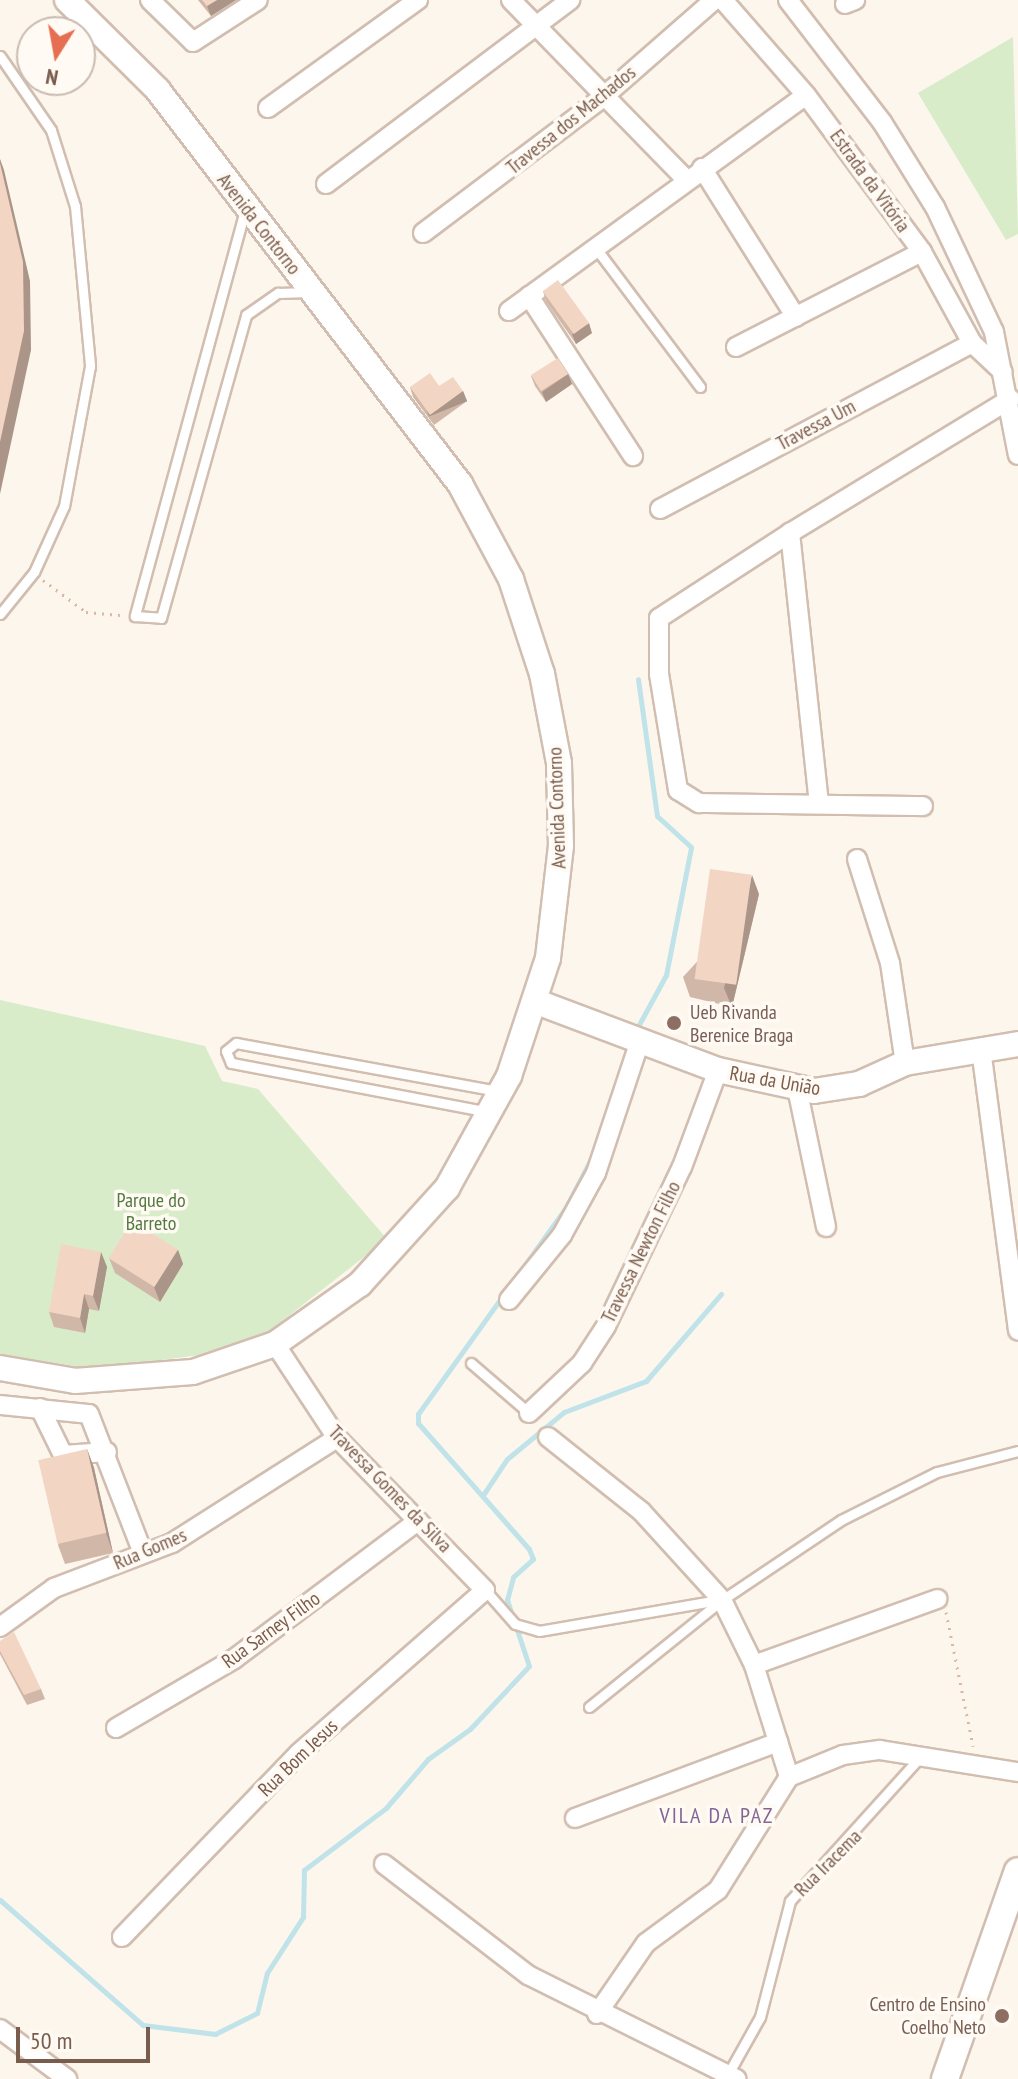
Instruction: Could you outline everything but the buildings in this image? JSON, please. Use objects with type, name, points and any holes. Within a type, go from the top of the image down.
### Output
[{"type":"main road","points":[[945,2079],[1018,1871]]},
{"type":"street","name":"Avenida Contorno","points":[[0,1368],[119,1381],[193,1372],[275,1344],[360,1284],[447,1188],[497,1102],[537,1002],[558,904],[561,846],[559,763],[542,674],[511,579],[460,484],[313,292],[245,210],[158,90],[67,0]]},
{"type":"street","points":[[150,0],[193,42],[258,0]]},
{"type":"street","points":[[268,108],[418,0]]},
{"type":"street","points":[[511,0],[601,99],[685,178]]},
{"type":"street","points":[[326,184],[538,29],[570,0]]},
{"type":"street","name":"Travessa dos Machados","points":[[423,233],[601,99],[714,0]]},
{"type":"street","name":"Estrada da Vitória","points":[[723,0],[806,95],[922,252],[972,343],[1010,368]]},
{"type":"street","name":"Estrada da Vitória","points":[[788,0],[882,122],[935,207],[1010,368],[1010,399],[1018,455]]},
{"type":"street","points":[[509,311],[685,178],[806,95]]},
{"type":"street","points":[[702,168],[796,317]]},
{"type":"street","points":[[736,347],[922,252]]},
{"type":"street","points":[[529,296],[633,456]]},
{"type":"street","name":"Travessa Um","points":[[660,509],[972,343]]},
{"type":"street","points":[[923,806],[684,798],[659,674],[656,627],[663,611],[1010,399]]},
{"type":"street","points":[[790,533],[819,804]]},
{"type":"street","points":[[857,859],[890,963],[905,1063]]},
{"type":"street","name":"Rua da União","points":[[537,1002],[718,1070],[797,1088],[836,1091],[905,1063],[1018,1044]]},
{"type":"street","points":[[509,1300],[562,1235],[596,1173],[633,1038]]},
{"type":"street","points":[[981,1049],[1018,1331]]},
{"type":"street","name":"Travessa Newton Filho","points":[[529,1413],[582,1363],[606,1326],[682,1167],[718,1070]]},
{"type":"street","points":[[797,1088],[826,1227]]},
{"type":"street","name":"Travessa Gomes da Silva","points":[[275,1344],[337,1438],[485,1590]]},
{"type":"street","points":[[0,1405],[89,1414],[107,1452],[143,1553]]},
{"type":"street","points":[[40,1408],[63,1455],[107,1452]]},
{"type":"street","points":[[548,1437],[641,1511],[722,1600],[754,1665],[789,1777]]},
{"type":"street","name":"Rua Gomes","points":[[0,1627],[54,1588],[193,1531],[337,1438]]},
{"type":"street","name":"Rua Sarney Filho","points":[[116,1728],[234,1659],[418,1521]]},
{"type":"street","name":"Rua Bom Jesus","points":[[122,1937],[299,1753],[485,1590]]},
{"type":"street","points":[[754,1665],[937,1599]]},
{"type":"street","points":[[575,1818],[778,1742]]},
{"type":"street","points":[[597,2014],[646,1943],[718,1890],[789,1777],[843,1755],[922,1755],[977,1761],[1018,1772]]},
{"type":"street","points":[[384,1864],[528,1975],[597,2014],[732,2077]]},
{"type":"street","points":[[0,2029],[67,2079]]},
{"type":"lane","points":[[0,56],[51,130],[75,206],[87,296],[83,432],[64,506],[34,572],[0,614]]},
{"type":"lane","points":[[245,210],[135,616],[161,618],[246,315],[278,293],[313,292]]},
{"type":"lane","points":[[595,247],[700,387]]},
{"type":"lane","points":[[236,1043],[497,1102],[231,1063],[226,1051],[236,1043]]},
{"type":"lane","points":[[471,1363],[529,1413]]},
{"type":"lane","points":[[589,1707],[722,1600],[893,1490],[1018,1451]]},
{"type":"lane","points":[[485,1590],[515,1624],[539,1631],[722,1600]]},
{"type":"lane","name":"Rua Iracema","points":[[732,2077],[760,2017],[790,1901],[922,1755]]},
{"type":"path","points":[[34,572],[86,612],[135,616]]},
{"type":"path","points":[[937,1599],[945,1605],[977,1761]]},
{"type":"green space","points":[[1013,37],[1018,234],[1006,240],[918,93]]},
{"type":"green space","name":"Parque do Barreto","points":[[0,1000],[205,1046],[222,1081],[258,1089],[387,1239],[268,1332],[215,1353],[93,1369],[0,1354]]},
{"type":"waterway","points":[[636,1030],[666,975],[691,847],[657,816],[638,679]]},
{"type":"waterway","points":[[0,1900],[143,2025],[215,2034],[257,2013],[267,1973],[303,1917],[304,1870],[386,1808],[428,1759],[470,1729],[529,1666],[507,1600],[513,1577],[533,1559],[529,1549],[418,1423],[418,1414],[566,1207],[594,1153]]},
{"type":"waterway","points":[[483,1495],[507,1459],[564,1412],[646,1381],[721,1294]]},
{"type":"place","name":"Ueb Rivanda Berenice Braga","points":[[674,1023]]},
{"type":"place","name":"Centro de Ensino Coelho Neto","points":[[1002,2016]]},
{"type":"district","name":"VILA DA PAZ","points":[[717,1816]]}]
